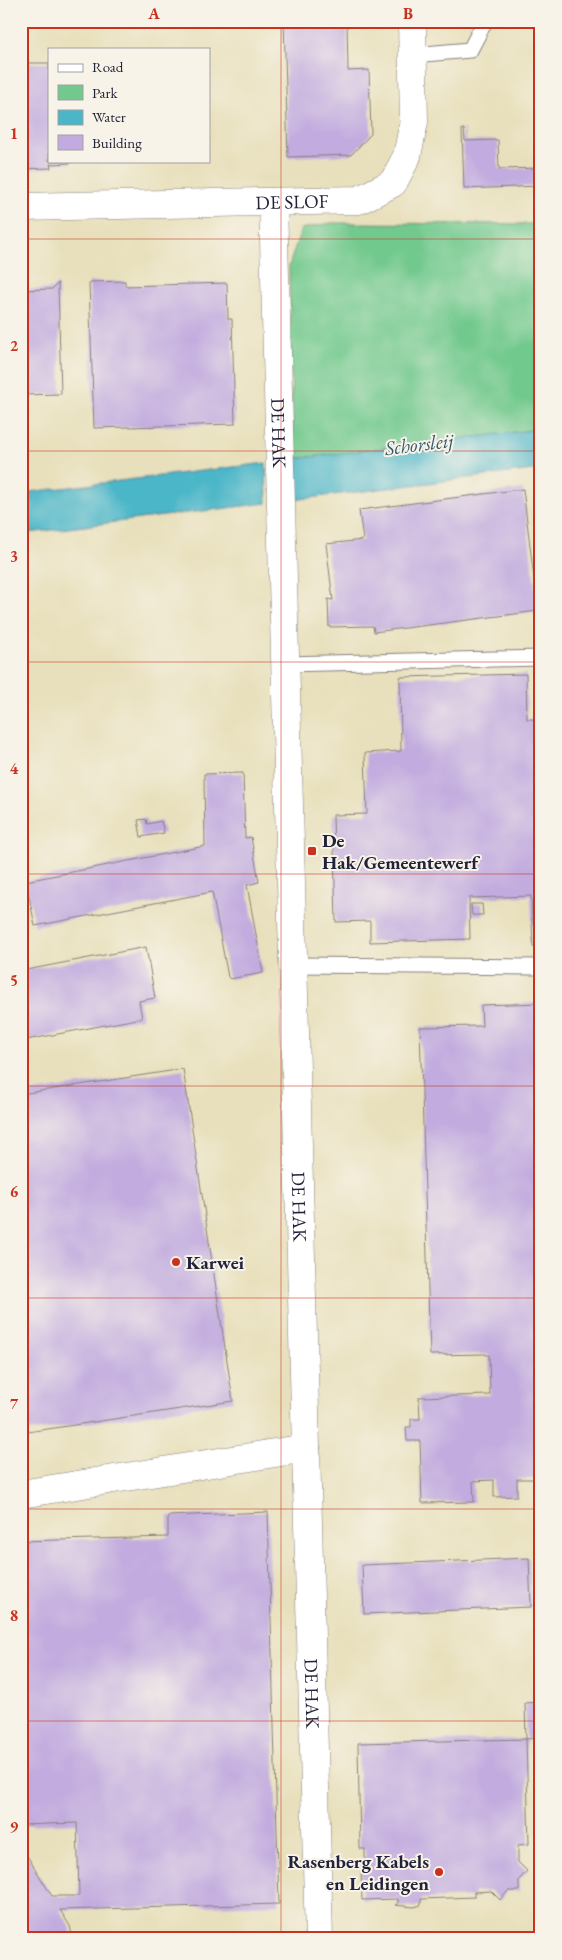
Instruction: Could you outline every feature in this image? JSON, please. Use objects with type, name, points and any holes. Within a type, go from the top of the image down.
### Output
[{"type":"street","name":"DE SLOF","points":[[21,207],[359,200],[393,183],[407,156],[414,122],[412,21]]},
{"type":"street","name":"DE HAK","points":[[273,202],[319,1939]]},
{"type":"street","points":[[21,1494],[306,1448]]},
{"type":"lane","points":[[413,55],[470,50],[485,21]]},
{"type":"lane","points":[[285,664],[541,658]]},
{"type":"lane","points":[[293,965],[541,967]]},
{"type":"green space","points":[[331,223],[541,224],[541,429],[293,459],[289,266],[301,229]]},
{"type":"water","name":"Schorsleij","points":[[541,429],[541,469],[293,500],[293,459]]},
{"type":"water","points":[[266,463],[267,503],[21,534],[21,493]]},
{"type":"building","points":[[284,21],[347,21],[348,71],[369,70],[371,134],[351,155],[288,157]]},
{"type":"building","points":[[21,63],[48,63],[48,162],[71,163],[50,164],[51,168],[21,169]]},
{"type":"building","points":[[462,129],[464,129],[465,141],[498,140],[499,169],[541,168],[541,186],[464,189]]},
{"type":"building","points":[[125,281],[125,286],[227,283],[228,319],[232,319],[235,424],[94,428],[89,282]]},
{"type":"building","points":[[58,283],[61,394],[21,395],[21,290],[52,289]]},
{"type":"building","points":[[523,489],[538,611],[374,632],[373,626],[329,627],[328,599],[333,600],[326,544],[363,540],[359,510]]},
{"type":"building","points":[[526,674],[527,719],[541,719],[541,946],[533,946],[531,896],[469,898],[470,939],[370,942],[370,921],[336,922],[333,815],[367,814],[365,753],[401,751],[400,677]]},
{"type":"building","points":[[243,773],[245,838],[251,837],[259,882],[247,885],[263,973],[230,979],[228,977],[212,892],[35,926],[26,881],[205,846],[204,774]]},
{"type":"building","points":[[146,819],[147,824],[161,821],[164,833],[141,837],[138,820]]},
{"type":"building","points":[[471,904],[482,904],[483,915],[472,915]]},
{"type":"building","points":[[146,947],[155,998],[139,1001],[142,1018],[21,1041],[21,971]]},
{"type":"building","points":[[541,1003],[541,1479],[517,1479],[517,1496],[494,1497],[494,1480],[473,1481],[474,1502],[422,1503],[420,1441],[407,1441],[406,1427],[411,1427],[411,1419],[420,1419],[419,1397],[490,1395],[489,1355],[430,1355],[420,1027],[482,1026],[481,1005]]},
{"type":"building","points":[[183,1069],[233,1401],[21,1433],[21,1094]]},
{"type":"building","points":[[268,1512],[279,1904],[60,1910],[70,1926],[73,1939],[21,1939],[21,1846],[52,1896],[79,1896],[77,1823],[21,1825],[21,1541],[168,1537],[168,1516]]},
{"type":"building","points":[[529,1558],[531,1607],[364,1614],[362,1565]]},
{"type":"building","points":[[539,1702],[540,1738],[526,1739],[525,1703]]},
{"type":"building","points":[[526,1739],[529,1844],[518,1845],[518,1862],[527,1871],[519,1880],[519,1891],[508,1891],[500,1900],[491,1891],[474,1892],[474,1897],[421,1899],[421,1905],[414,1907],[395,1905],[398,1904],[398,1899],[362,1900],[361,1866],[365,1866],[365,1849],[360,1849],[358,1743]]},
{"type":"place","name":"De Hak/Gemeentewerf","points":[[312,851]]},
{"type":"place","name":"Karwei","points":[[176,1262]]},
{"type":"place","name":"Rasenberg Kabels en Leidingen","points":[[439,1872]]}]
